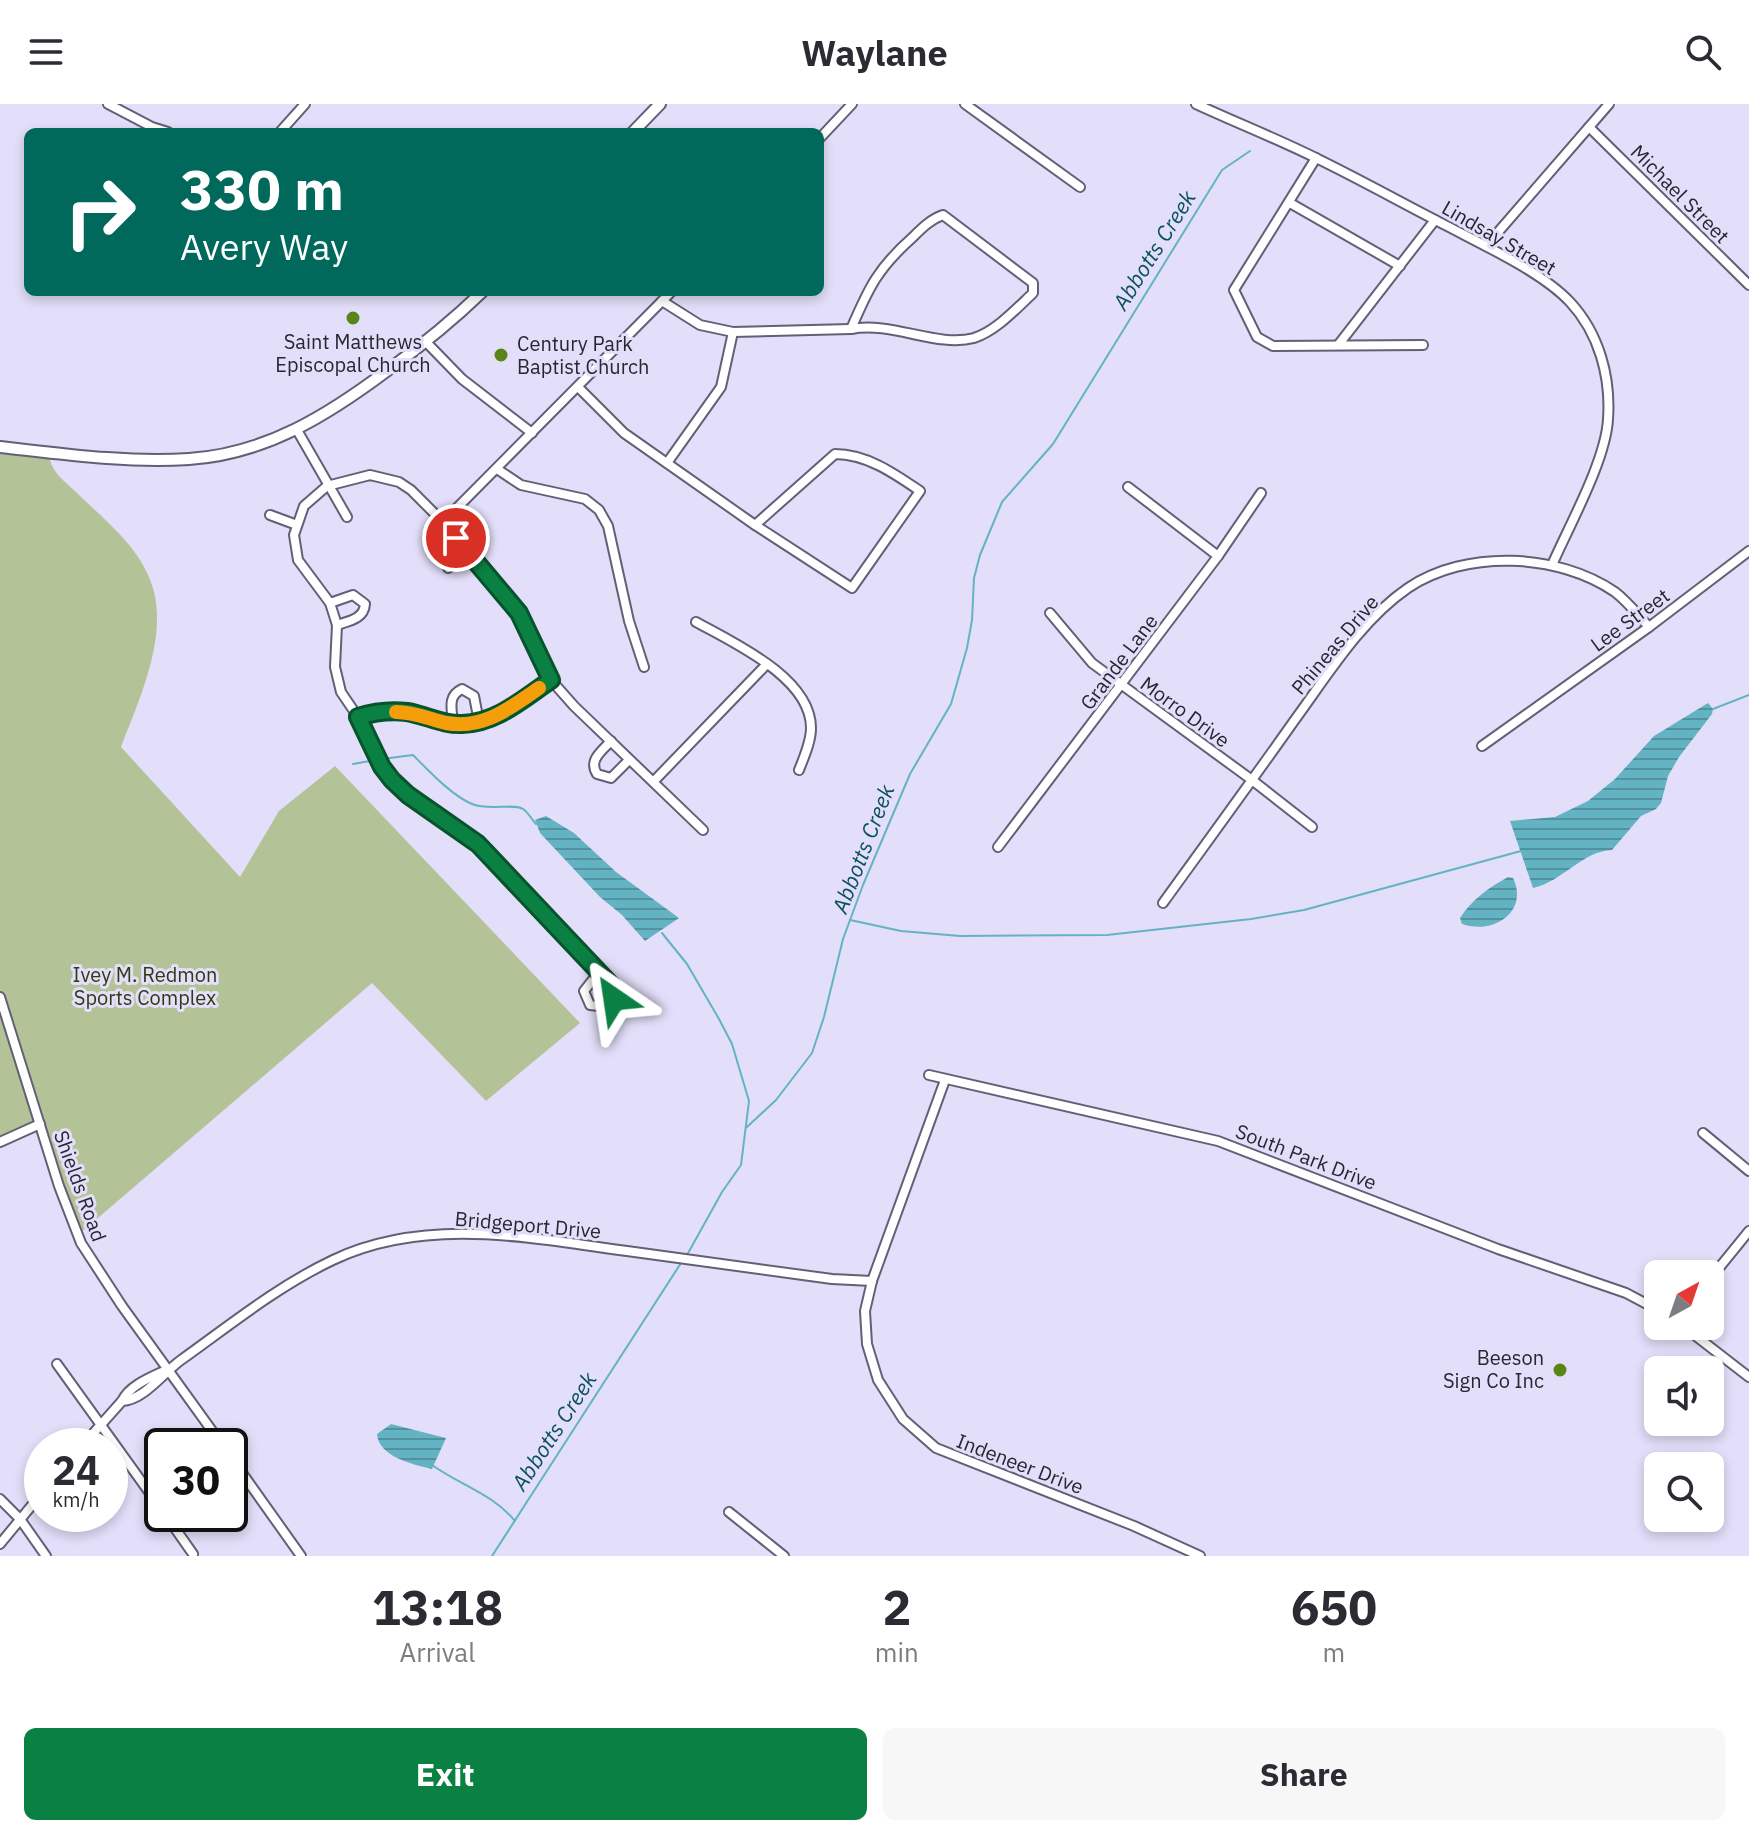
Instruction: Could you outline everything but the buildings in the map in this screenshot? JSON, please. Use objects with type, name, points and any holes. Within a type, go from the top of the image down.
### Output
[{"type":"main road","points":[[637,128],[660,104]]},
{"type":"main road","points":[[0,447],[122,459],[191,459],[262,444],[297,430],[349,399],[427,343],[478,296]]},
{"type":"street","points":[[108,104],[155,128]]},
{"type":"street","points":[[284,128],[305,104]]},
{"type":"street","points":[[824,134],[852,104]]},
{"type":"street","points":[[965,104],[1080,187]]},
{"type":"street","name":"Lindsay Street","points":[[1196,104],[1316,158],[1486,246],[1551,285],[1569,300],[1593,335],[1606,374],[1608,419],[1605,443],[1552,565]]},
{"type":"street","points":[[1486,246],[1609,104]]},
{"type":"street","name":"Michael Street","points":[[1589,127],[1749,285]]},
{"type":"street","points":[[1316,158],[1234,290],[1257,337],[1273,346],[1423,345]]},
{"type":"street","points":[[1290,203],[1400,266]]},
{"type":"street","points":[[662,301],[700,325],[733,332],[851,329],[869,326],[951,339],[982,334],[1017,308],[1033,293],[1035,286],[946,217],[940,216],[901,248],[876,274],[851,329]]},
{"type":"street","points":[[1339,344],[1435,220]]},
{"type":"street","points":[[443,522],[667,296]]},
{"type":"street","points":[[667,463],[721,387],[733,332]]},
{"type":"street","points":[[427,343],[462,379],[532,433]]},
{"type":"street","points":[[578,387],[624,433],[755,525],[852,588],[920,491],[884,468],[846,454],[835,454],[755,525]]},
{"type":"street","points":[[297,430],[347,517]]},
{"type":"street","points":[[497,469],[521,485],[585,499],[599,510],[608,526],[629,621],[644,667]]},
{"type":"street","points":[[599,972],[584,991],[590,1005],[608,1007],[614,999],[614,988],[599,972],[478,844],[408,795],[382,767],[358,717],[341,692],[335,667],[337,625],[330,603],[298,560],[294,541],[304,506],[327,486],[370,475],[399,482],[411,490],[443,522],[519,613],[551,680],[703,830]]},
{"type":"street","points":[[1128,487],[1218,556]]},
{"type":"street","name":"Grande Lane","points":[[998,847],[1218,556],[1261,493]]},
{"type":"street","points":[[270,515],[297,525]]},
{"type":"street","name":"Lee Street","points":[[1482,746],[1749,551]]},
{"type":"street","points":[[448,568],[469,553]]},
{"type":"street","name":"Phineas Drive","points":[[1163,903],[1354,641],[1405,590],[1431,576],[1465,565],[1505,561],[1552,565],[1605,586],[1628,603],[1649,627]]},
{"type":"street","points":[[330,603],[353,595],[365,604],[365,612],[359,617],[337,625]]},
{"type":"street","name":"Morro Drive","points":[[1050,613],[1092,663],[1312,827]]},
{"type":"street","points":[[696,622],[766,665],[798,691],[808,709],[811,730],[799,770]]},
{"type":"street","points":[[654,781],[766,665]]},
{"type":"street","points":[[358,717],[377,711],[408,712],[453,724],[479,722],[502,714],[551,680]]},
{"type":"street","points":[[453,724],[451,699],[454,693],[462,689],[474,696],[479,722]]},
{"type":"street","points":[[611,741],[595,759],[593,765],[597,774],[611,778],[629,760]]},
{"type":"street","name":"Shields Road","points":[[0,997],[59,1186],[81,1243],[210,1428]]},
{"type":"street","name":"South Park Drive","points":[[929,1075],[1218,1141],[1498,1249],[1626,1293],[1644,1303]]},
{"type":"street","name":"Indeneer Drive","points":[[945,1080],[872,1281],[865,1311],[867,1344],[878,1380],[903,1419],[936,1448],[1134,1526],[1200,1556]]},
{"type":"street","points":[[0,1142],[40,1124]]},
{"type":"street","points":[[1703,1133],[1749,1171]]},
{"type":"street","points":[[1724,1262],[1749,1231]]},
{"type":"street","name":"Bridgeport Drive","points":[[98,1428],[122,1401],[131,1401],[168,1369],[284,1287],[336,1259],[389,1241],[448,1233],[513,1236],[832,1279],[872,1281]]},
{"type":"street","points":[[1701,1340],[1749,1377]]},
{"type":"street","points":[[57,1364],[144,1485]]},
{"type":"street","points":[[248,1481],[301,1556]]},
{"type":"street","points":[[0,1499],[20,1519],[46,1556]]},
{"type":"street","points":[[729,1512],[784,1556]]},
{"type":"street","points":[[0,1544],[24,1514]]},
{"type":"street","points":[[177,1532],[193,1554]]},
{"type":"green space","name":"Ivey M. Redmon Sports Complex","points":[[0,447],[49,452],[51,464],[58,474],[116,530],[142,563],[155,596],[155,640],[144,685],[121,747],[240,877],[279,811],[335,766],[580,1023],[486,1101],[372,983],[77,1233],[40,1125],[0,1142]]},
{"type":"water","points":[[1708,703],[1713,709],[1712,714],[1679,757],[1656,809],[1641,816],[1612,850],[1591,856],[1553,880],[1533,888],[1510,821],[1555,817],[1588,801],[1615,779],[1654,736]]},
{"type":"water","points":[[546,816],[574,833],[616,872],[679,918],[645,941],[540,833],[535,820]]},
{"type":"water","points":[[1508,877],[1513,878],[1517,890],[1516,901],[1506,918],[1486,926],[1462,924],[1460,918],[1470,905]]},
{"type":"water","points":[[391,1424],[446,1438],[432,1469],[398,1458],[384,1448],[377,1434]]},
{"type":"waterway","name":"Abbotts Creek","points":[[747,1127],[776,1100],[812,1053],[843,939],[863,885],[910,774],[951,704],[967,648],[974,578],[1002,502],[1053,444],[1222,170],[1250,151]]},
{"type":"waterway","points":[[1713,709],[1749,695]]},
{"type":"waterway","points":[[382,759],[413,755],[464,800],[478,806],[519,807],[536,824]]},
{"type":"waterway","points":[[353,764],[375,760]]},
{"type":"waterway","points":[[850,920],[901,931],[960,936],[1107,935],[1304,910],[1521,851]]},
{"type":"waterway","points":[[662,933],[687,964],[732,1044],[749,1101],[741,1165],[722,1192],[687,1255]]},
{"type":"waterway","name":"Abbotts Creek","points":[[492,1556],[681,1263]]},
{"type":"waterway","points":[[432,1465],[486,1497],[515,1521]]},
{"type":"slow traffic","points":[[396,712],[408,712],[453,724],[479,722],[502,714],[539,688]]},
{"type":"place","name":"Saint Matthews Episcopal Church","points":[[353,318]]},
{"type":"place","name":"Century Park Baptist Church","points":[[501,355]]},
{"type":"place","name":"Beeson Sign Co Inc","points":[[1560,1370]]},
{"type":"route","points":[[456,538],[519,613],[551,680],[502,714],[479,722],[453,724],[408,712],[377,711],[358,717],[382,767],[392,780],[408,795],[478,844],[614,988],[614,999]]}]
